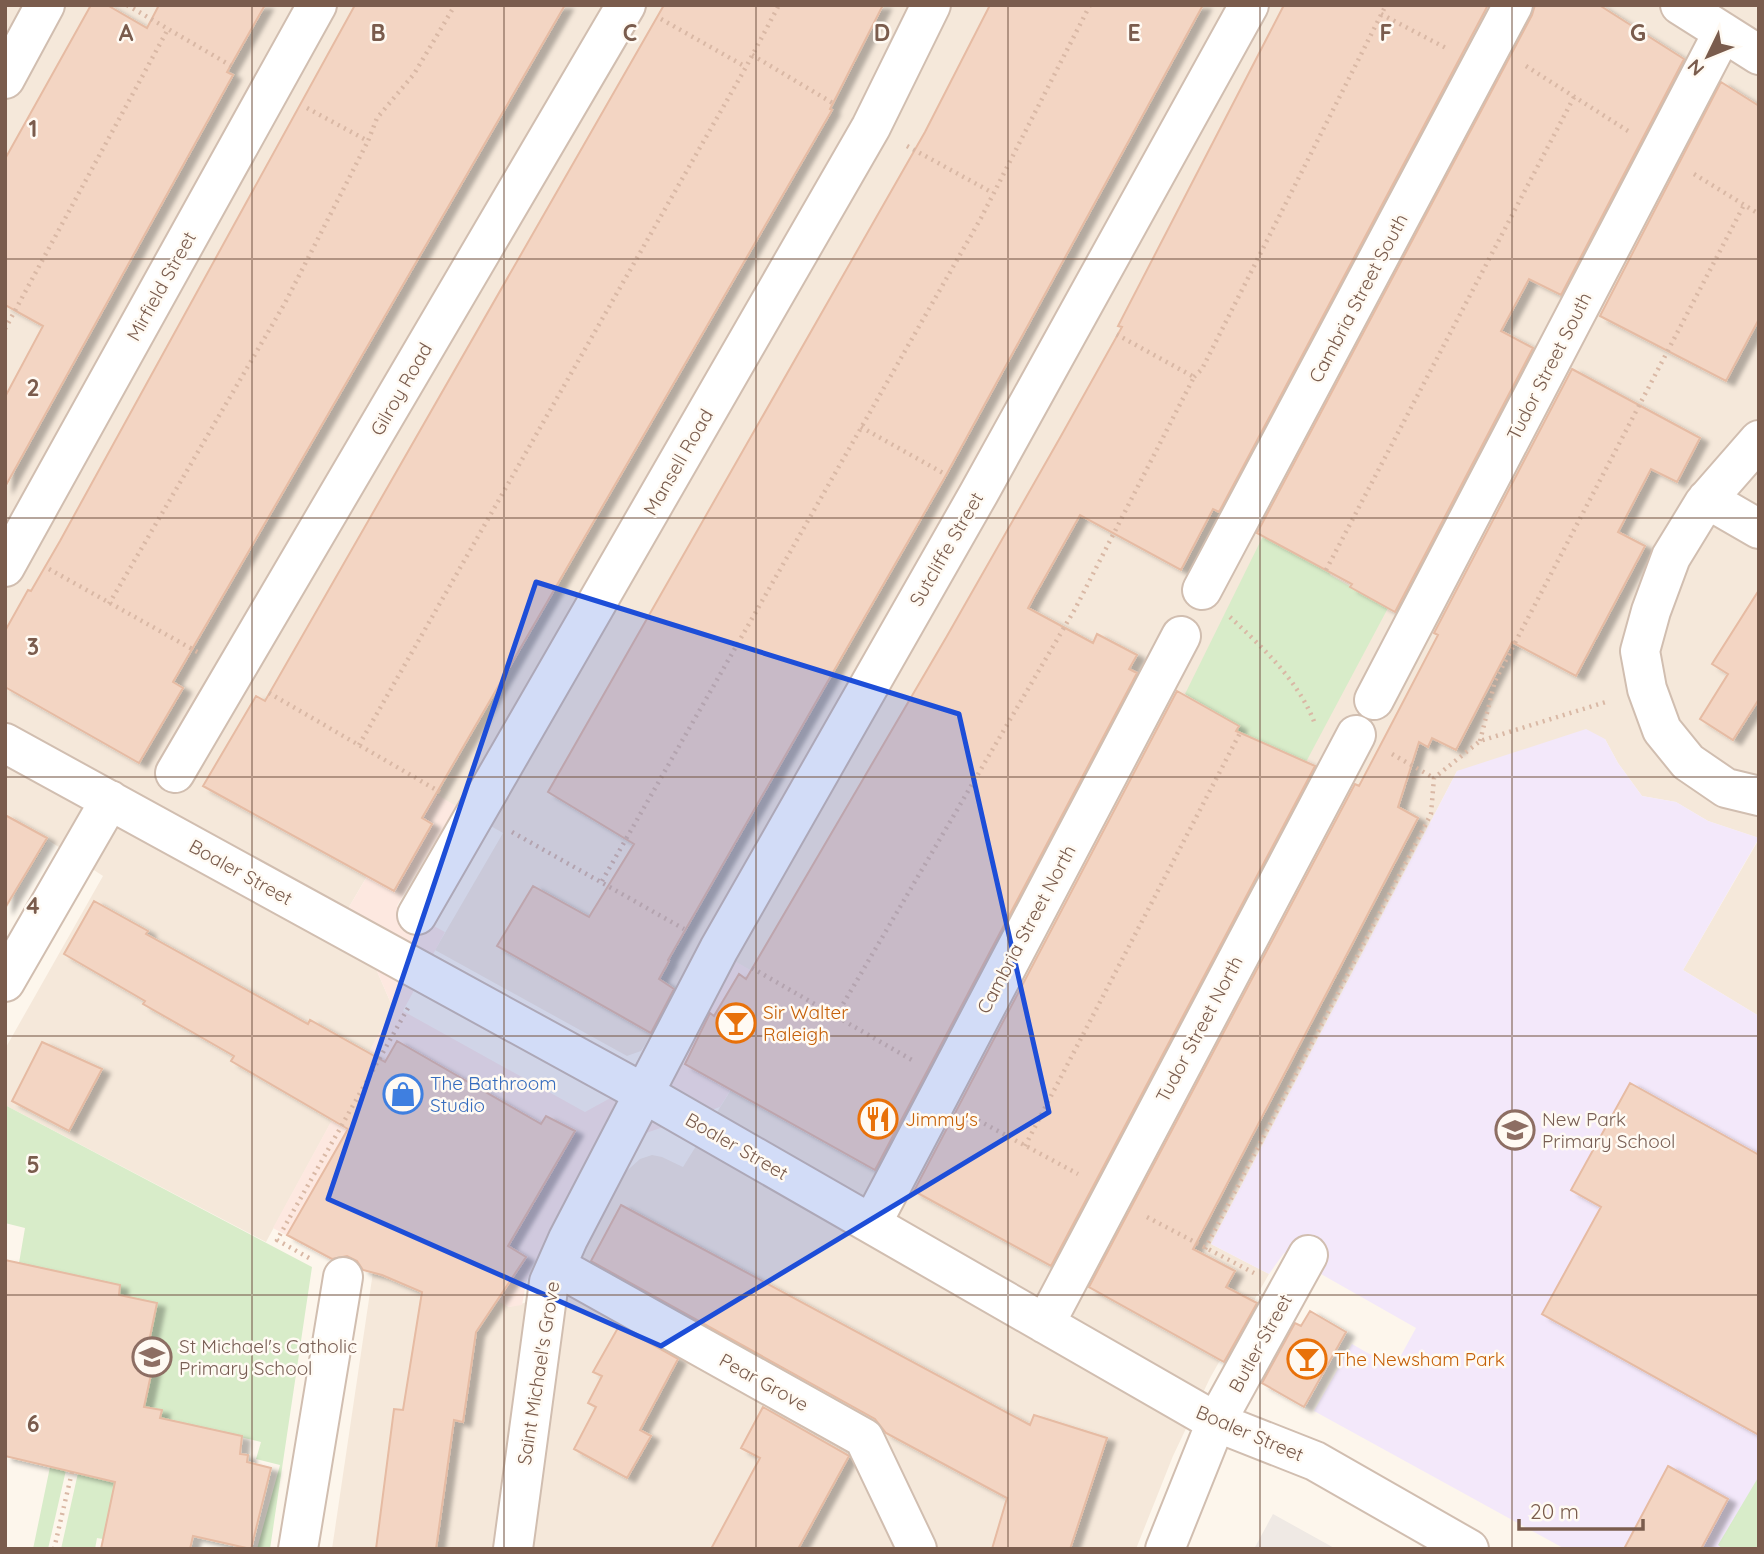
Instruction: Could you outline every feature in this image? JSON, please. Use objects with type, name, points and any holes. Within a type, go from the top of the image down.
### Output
[{"type":"street","points":[[5,79],[45,5]]},
{"type":"street","name":"Mirfield Street","points":[[10,558],[317,5]]},
{"type":"street","name":"Mansell Road","points":[[417,915],[872,127],[931,5]]},
{"type":"street","name":"Sutcliffe Street","points":[[645,1094],[719,949],[979,492],[1248,5]]},
{"type":"street","name":"Cambria Street South","points":[[1202,590],[1513,5]]},
{"type":"street","points":[[1680,5],[1759,55]]},
{"type":"street","name":"Gilroy Road","points":[[175,773],[234,673],[643,12]]},
{"type":"street","name":"Tudor Street South","points":[[1374,700],[1723,32]]},
{"type":"street","points":[[1759,440],[1707,499],[1671,557],[1640,651],[1647,689],[1662,730],[1688,762],[1726,788],[1759,796]]},
{"type":"street","points":[[1707,499],[1759,529]]},
{"type":"street","name":"Cambria Street North","points":[[872,1223],[1181,636]]},
{"type":"street","name":"Boaler Street","points":[[5,743],[645,1094],[1216,1422],[1315,1461],[1469,1549]]},
{"type":"street","name":"Tudor Street North","points":[[1045,1324],[1351,743]]},
{"type":"street","points":[[5,982],[110,800]]},
{"type":"street","name":"Saint Michael's Grove","points":[[513,1549],[549,1282],[645,1094]]},
{"type":"street","name":"Butler Street","points":[[1165,1549],[1216,1422],[1308,1255]]},
{"type":"street","name":"Pear Grove","points":[[556,1266],[864,1438],[916,1549]]},
{"type":"street","points":[[298,1549],[343,1277]]},
{"type":"path","points":[[127,5],[368,141]]},
{"type":"path","points":[[109,604],[285,303],[368,141],[377,118],[414,74],[455,5]]},
{"type":"path","points":[[359,745],[779,5]]},
{"type":"path","points":[[602,881],[981,218],[1090,5]]},
{"type":"path","points":[[836,1016],[1075,609],[1194,377],[1202,369],[1386,5]]},
{"type":"path","points":[[643,12],[746,67]]},
{"type":"path","points":[[1381,14],[1480,66]]},
{"type":"path","points":[[5,329],[169,29]]},
{"type":"path","points":[[1326,570],[1574,97]]},
{"type":"path","points":[[1480,741],[1495,681],[1744,205]]},
{"type":"path","points":[[1078,313],[1194,377]]},
{"type":"path","points":[[861,427],[979,492]]},
{"type":"path","points":[[10,558],[109,604],[602,881],[836,1016],[1025,1146],[1205,1249],[1289,1290]]},
{"type":"path","points":[[1202,590],[1273,658],[1310,711],[1318,732],[1434,778]]},
{"type":"path","points":[[1205,1249],[1430,814],[1434,778],[1480,741],[1647,689]]},
{"type":"path","points":[[1025,1146],[1240,733]]},
{"type":"path","points":[[343,1277],[277,1240],[428,974]]},
{"type":"path","points":[[54,1549],[72,1472]]},
{"type":"highlighted area","points":[[536,582],[959,714],[1049,1112],[661,1346],[328,1199]]},
{"type":"shaded area","points":[[5,5],[1388,5],[1385,13],[1493,71],[1528,5],[1759,5],[1759,838],[1708,821],[1676,802],[1642,796],[1618,763],[1605,739],[1457,771],[1211,1244],[1269,1274],[1210,1378],[1173,1456],[1136,1549],[332,1549],[373,1272],[497,1300],[509,1307],[560,1293],[621,1176],[640,1159],[652,1155],[683,1167],[791,993],[701,943],[645,1045],[641,1051],[627,1056],[435,950],[503,833],[420,786],[349,907],[393,1008],[266,1242],[5,1105],[5,1049],[103,876],[48,840],[5,911]]},
{"type":"shaded area","name":"New Park Primary School","points":[[1586,729],[1605,739],[1618,763],[1642,796],[1676,802],[1708,821],[1759,838],[1683,970],[1759,1016],[1759,1549],[1565,1549],[1314,1411],[1352,1344],[1394,1368],[1416,1328],[1284,1253],[1269,1274],[1211,1244],[1457,771]]},
{"type":"shaded area","points":[[421,785],[456,806],[397,906],[445,932],[403,1011],[585,1112],[672,1064],[733,960],[791,993],[720,1107],[598,1150],[533,1265],[522,1305],[509,1307],[497,1301],[484,1320],[382,1275],[339,1264],[273,1228],[393,1008],[349,907]]},
{"type":"shaded area","points":[[1759,839],[1759,1016],[1683,970]]},
{"type":"shaded area","points":[[1273,1514],[1336,1549],[1254,1549]]},
{"type":"green space","points":[[1263,536],[1330,572],[1330,575],[1388,608],[1306,762],[1236,731],[1239,726],[1185,694]]},
{"type":"green space","points":[[5,1105],[312,1267],[270,1549],[257,1549],[280,1465],[256,1459],[261,1442],[160,1418],[161,1410],[144,1407],[156,1352],[147,1351],[157,1303],[119,1295],[120,1285],[19,1263],[25,1228],[5,1223]]},
{"type":"green space","points":[[50,1467],[66,1470],[48,1549],[33,1549]]},
{"type":"green space","points":[[78,1473],[142,1488],[103,1539],[97,1538],[95,1549],[61,1549]]},
{"type":"green space","points":[[1759,1476],[1759,1549],[1723,1549],[1718,1545]]},
{"type":"building","points":[[91,5],[107,5],[147,28],[159,5],[265,5],[227,72],[233,75],[5,487],[5,397],[43,326],[5,305],[5,159]]},
{"type":"building","points":[[355,5],[565,5],[173,682],[183,688],[139,763],[5,687],[5,631],[60,541]]},
{"type":"building","points":[[664,5],[883,5],[830,109],[832,110],[422,818],[432,824],[394,891],[203,786],[256,696],[265,701]]},
{"type":"building","points":[[990,5],[1203,5],[945,477],[668,960],[659,979],[674,989],[651,1033],[497,946],[533,886],[589,917],[634,844],[548,792],[925,132]]},
{"type":"building","points":[[1284,5],[1488,5],[1219,512],[1213,509],[1181,570],[1080,515],[1028,608],[1093,643],[1097,634],[1137,655],[1129,669],[1137,673],[875,1170],[685,1064],[710,1013],[714,1016],[739,974],[746,979],[1061,436],[1122,327],[1118,326]]},
{"type":"building","points":[[1535,5],[1599,5],[1684,59],[1561,295],[1529,279],[1501,331],[1533,348],[1395,612],[1350,587],[1352,584],[1257,533]]},
{"type":"building","points":[[1721,82],[1759,106],[1759,319],[1726,381],[1600,316]]},
{"type":"building","points":[[1572,369],[1700,438],[1677,482],[1651,469],[1618,532],[1645,546],[1576,676],[1512,642],[1456,750],[1432,738],[1428,747],[1419,742],[1398,807],[1418,818],[1193,1249],[1235,1271],[1226,1287],[1257,1303],[1224,1362],[1089,1287],[1355,784],[1359,786],[1438,635],[1434,633]]},
{"type":"building","points":[[1759,590],[1759,699],[1733,740],[1700,719],[1728,674],[1712,664]]},
{"type":"building","points":[[1177,691],[1239,726],[1236,731],[1315,766],[1051,1266],[914,1191]]},
{"type":"building","points":[[5,815],[47,838],[5,908]]},
{"type":"building","points":[[94,901],[148,931],[146,934],[308,1024],[310,1020],[385,1062],[397,1041],[541,1124],[546,1116],[575,1131],[508,1246],[526,1257],[476,1332],[463,1422],[454,1420],[436,1549],[376,1549],[394,1409],[403,1410],[422,1292],[363,1270],[357,1261],[347,1256],[332,1259],[287,1235],[348,1129],[231,1061],[234,1056],[143,1004],[145,1001],[64,954]]},
{"type":"building","points":[[42,1042],[102,1069],[69,1131],[12,1101]]},
{"type":"building","points":[[1630,1083],[1759,1155],[1759,1435],[1542,1314],[1601,1207],[1571,1190]]},
{"type":"building","points":[[621,1205],[1030,1425],[1034,1415],[1107,1438],[1070,1549],[992,1549],[1007,1498],[886,1433],[875,1419],[591,1261]]},
{"type":"building","points":[[5,1260],[120,1285],[119,1295],[157,1303],[147,1351],[156,1351],[144,1407],[162,1410],[160,1418],[242,1436],[240,1454],[248,1455],[247,1462],[271,1468],[251,1549],[193,1536],[190,1549],[101,1549],[115,1482],[5,1456]]},
{"type":"building","name":"The Newsham Park","points":[[1310,1311],[1346,1332],[1304,1407],[1262,1383],[1295,1323],[1301,1326]]},
{"type":"building","points":[[619,1326],[678,1359],[640,1430],[651,1436],[627,1478],[574,1449],[596,1407],[588,1403],[602,1376],[593,1372]]},
{"type":"building","points":[[763,1407],[849,1456],[798,1549],[711,1549],[760,1458],[741,1448]]},
{"type":"building","points":[[1668,1466],[1728,1499],[1701,1549],[1624,1549]]},
{"type":"place","name":"Sir Walter Raleigh","points":[[736,1023]]},
{"type":"place","name":"The Bathroom Studio","points":[[403,1094]]},
{"type":"place","name":"Jimmy's","points":[[878,1119]]},
{"type":"place","name":"New Park Primary School","points":[[1515,1130]]},
{"type":"place","name":"St Michael's Catholic Primary School","points":[[152,1357]]},
{"type":"place","name":"The Newsham Park","points":[[1307,1359]]}]
